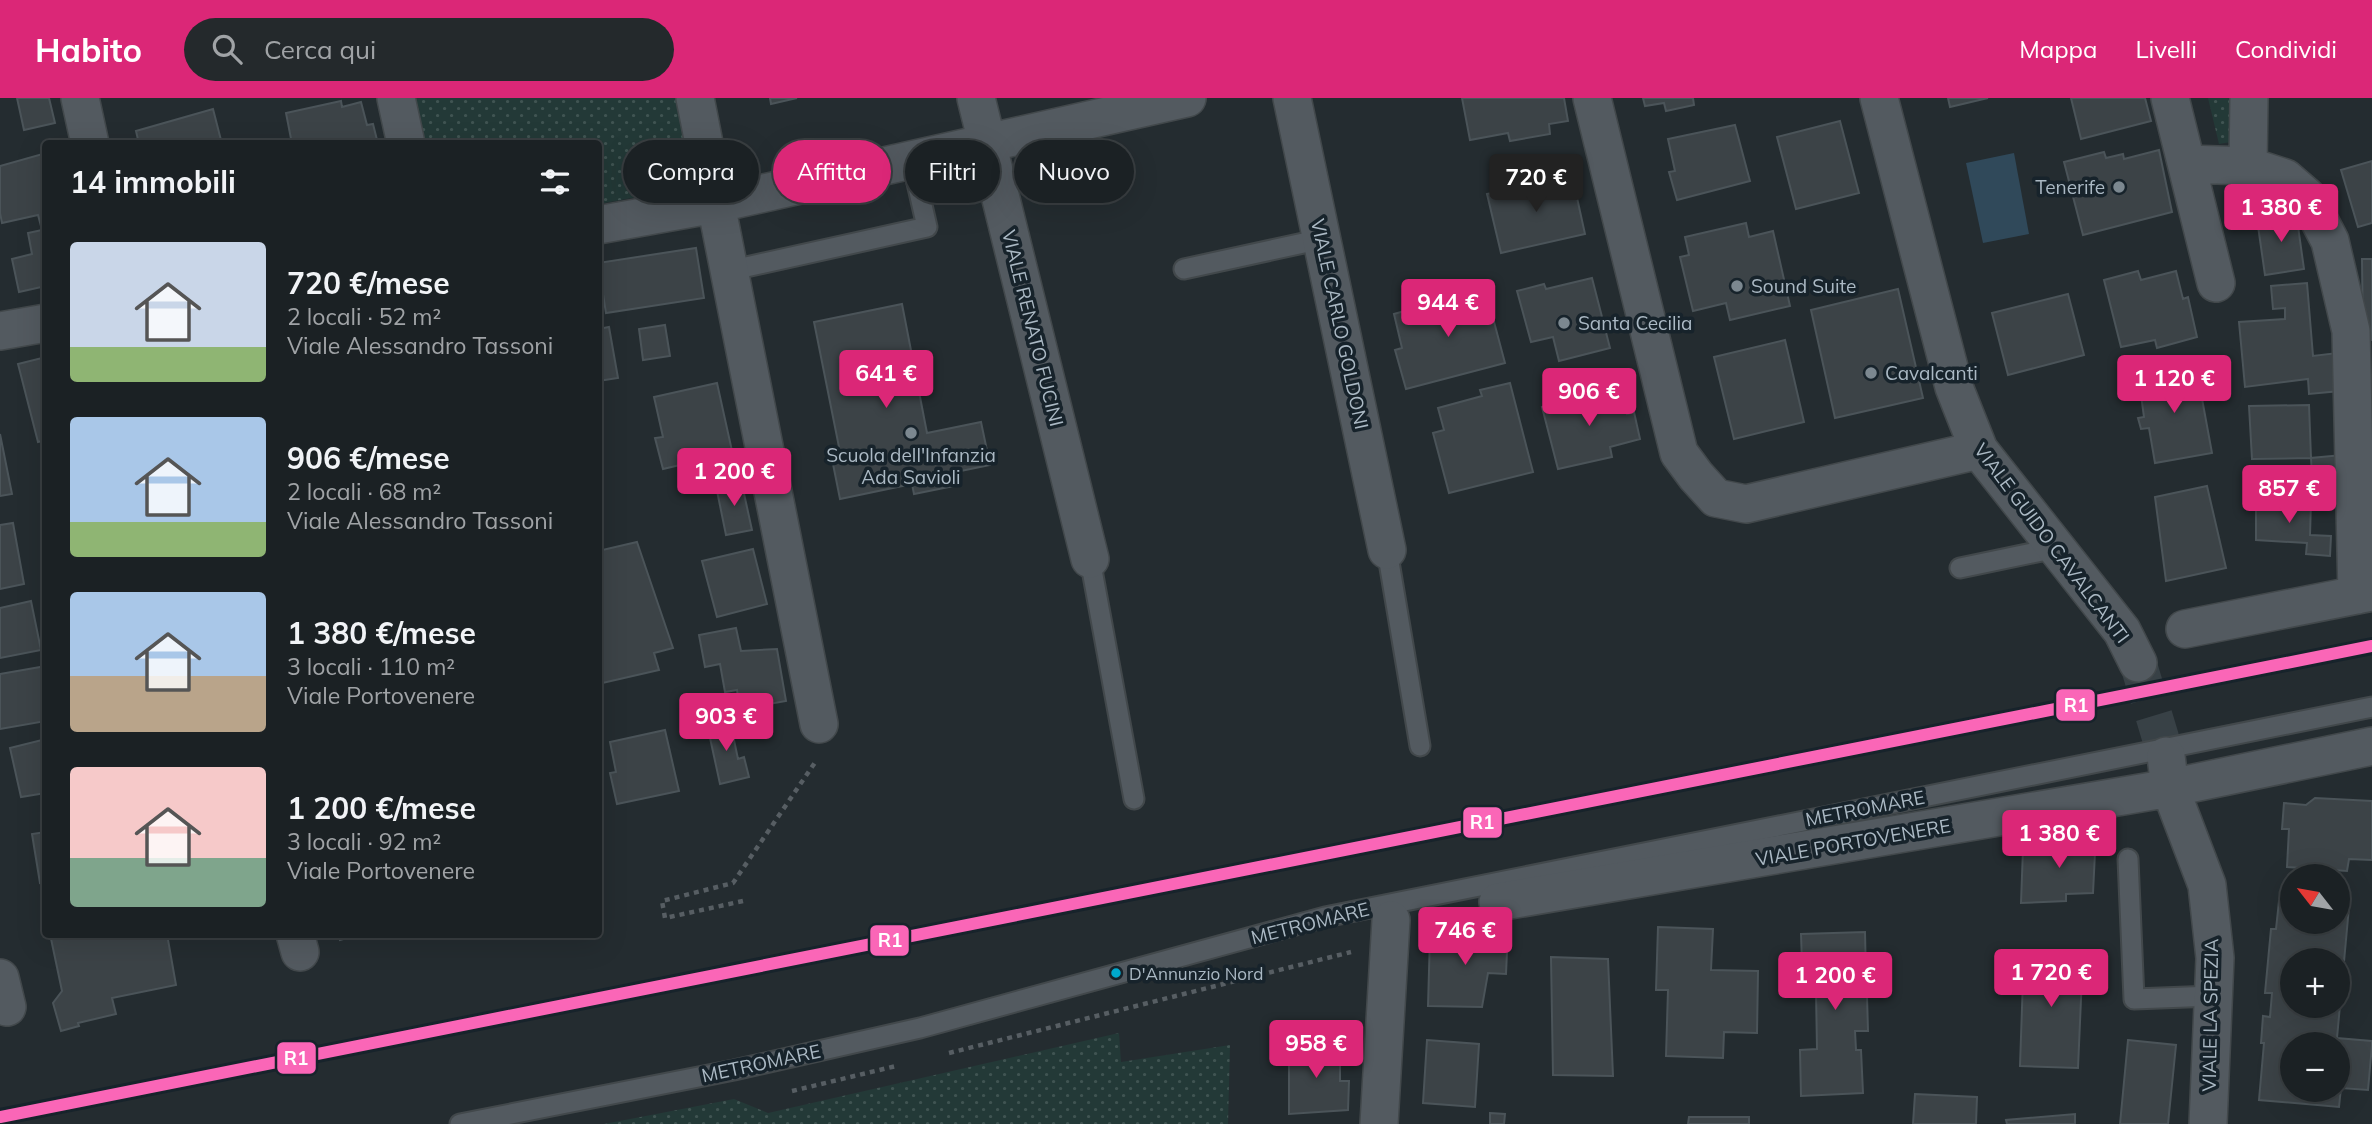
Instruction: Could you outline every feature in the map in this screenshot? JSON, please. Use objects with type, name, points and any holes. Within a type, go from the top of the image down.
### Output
[{"type":"street","points":[[80,98],[89,140]]},
{"type":"street","points":[[397,98],[405,140]]},
{"type":"street","points":[[695,98],[819,724]]},
{"type":"street","name":"VIALE RENATO FUCINI","points":[[976,98],[986,140]]},
{"type":"street","points":[[1000,141],[1187,98]]},
{"type":"street","name":"VIALE CARLO GOLDONI","points":[[1292,98],[1325,198],[1322,239],[1387,550]]},
{"type":"street","points":[[1592,98],[1679,453],[1716,498],[1746,504],[1987,448]]},
{"type":"street","name":"VIALE GUIDO CAVALCANTI","points":[[1879,98],[1954,387],[1987,448],[2056,548],[2122,631],[2138,663]]},
{"type":"street","points":[[2171,98],[2216,284]]},
{"type":"street","points":[[2248,166],[2249,98]]},
{"type":"street","points":[[602,224],[715,204],[905,163]]},
{"type":"street","points":[[2185,629],[2365,594],[2351,331],[2330,241],[2307,197],[2285,178],[2248,166],[2187,164]]},
{"type":"street","name":"VIALE RENATO FUCINI","points":[[1000,196],[1090,559]]},
{"type":"street","points":[[0,331],[42,324]]},
{"type":"street","name":"VIALE PORTOVENERE","points":[[1498,902],[2168,772],[2372,746]]},
{"type":"street","name":"VIALE LA SPEZIA","points":[[2168,772],[2207,886],[2215,958],[2208,1124]]},
{"type":"street","points":[[1379,1124],[1390,931]]},
{"type":"lane","points":[[728,271],[927,227],[922,203]]},
{"type":"lane","points":[[1184,269],[1322,239]]},
{"type":"lane","points":[[1960,568],[2056,548]]},
{"type":"lane","points":[[1387,550],[1420,746]]},
{"type":"lane","points":[[1090,559],[1134,799]]},
{"type":"lane","name":"METROMARE","points":[[460,1124],[734,1070],[920,1028],[1325,917],[2372,707]]},
{"type":"lane","points":[[2128,859],[2134,999],[2213,996]]},
{"type":"path","points":[[743,901],[665,918],[662,901],[733,883],[823,751],[819,724]]},
{"type":"path","points":[[1079,1021],[1390,931]]},
{"type":"green space","points":[[413,98],[680,98],[688,140],[623,140],[623,200],[602,203],[602,140],[422,140]]},
{"type":"green space","points":[[2208,98],[2242,98],[2242,140],[2219,144]]},
{"type":"green space","points":[[1119,1033],[1121,1062],[1230,1045],[1228,1124],[604,1124],[734,1099],[768,1113]]},
{"type":"water","points":[[2014,153],[2029,234],[1983,243],[1966,163]]},
{"type":"building","points":[[17,98],[49,98],[55,123],[24,130]]},
{"type":"building","points":[[770,98],[797,98],[771,104]]},
{"type":"building","points":[[1462,98],[1564,98],[1568,121],[1549,124],[1550,134],[1510,141],[1508,133],[1470,140]]},
{"type":"building","points":[[1643,98],[1693,98],[1694,105],[1666,111],[1664,103],[1645,106]]},
{"type":"building","points":[[1948,98],[1988,98],[1950,107]]},
{"type":"building","points":[[2071,98],[2145,98],[2151,121],[2081,139]]},
{"type":"building","points":[[341,101],[342,107],[361,102],[367,125],[373,124],[377,140],[291,140],[286,113]]},
{"type":"building","points":[[213,109],[221,140],[138,140],[136,131]]},
{"type":"building","points":[[1840,121],[1859,193],[1796,209],[1777,137]]},
{"type":"building","points":[[1735,125],[1750,181],[1677,200],[1669,172],[1675,171],[1668,139]]},
{"type":"building","name":"Tenerife","points":[[2159,150],[2172,212],[2083,235],[2064,162],[2104,152],[2106,158],[2123,154],[2124,159]]},
{"type":"building","points":[[42,154],[42,230],[38,215],[2,223],[0,166]]},
{"type":"building","points":[[2372,161],[2372,223],[2358,227],[2341,170]]},
{"type":"building","points":[[1572,175],[1585,234],[1501,253],[1487,194]]},
{"type":"building","points":[[2296,212],[2304,269],[2265,275],[2257,219]]},
{"type":"building","name":"Sound Suite","points":[[1746,223],[1749,237],[1773,231],[1790,306],[1730,320],[1726,303],[1693,311],[1680,257],[1689,255],[1685,237]]},
{"type":"building","points":[[42,230],[42,287],[19,292],[12,259],[32,254],[28,233]]},
{"type":"building","points":[[696,248],[704,298],[606,313],[602,262]]},
{"type":"building","points":[[2362,259],[2372,259],[2372,340],[2363,340]]},
{"type":"building","points":[[2138,271],[2141,280],[2176,271],[2183,299],[2188,297],[2197,337],[2157,348],[2155,340],[2121,347],[2104,280]]},
{"type":"building","name":"Santa Cecilia","points":[[1592,278],[1610,348],[1559,361],[1553,337],[1531,342],[1517,291],[1544,284],[1546,289]]},
{"type":"building","points":[[2307,283],[2313,356],[2337,353],[2340,391],[2309,394],[2308,379],[2245,387],[2239,322],[2285,319],[2285,308],[2273,309],[2271,286]]},
{"type":"building","points":[[1485,288],[1505,363],[1406,389],[1395,350],[1402,348],[1394,314]]},
{"type":"building","name":"Cavalcanti","points":[[1898,289],[1923,398],[1835,418],[1811,310]]},
{"type":"building","points":[[2068,294],[2084,355],[2008,375],[1992,313]]},
{"type":"building","points":[[902,304],[927,433],[981,422],[990,465],[951,473],[954,486],[914,494],[912,484],[840,499],[830,449],[839,447],[814,322]]},
{"type":"building","points":[[665,325],[670,356],[643,360],[639,329]]},
{"type":"building","points":[[609,327],[618,378],[602,380],[602,328]]},
{"type":"building","points":[[1785,340],[1804,422],[1734,439],[1714,357]]},
{"type":"building","points":[[42,358],[42,441],[38,442],[18,364]]},
{"type":"building","points":[[2196,366],[2212,453],[2155,463],[2149,428],[2141,429],[2138,418],[2144,417],[2141,395],[2133,396],[2130,382]]},
{"type":"building","points":[[717,383],[734,460],[698,468],[697,461],[663,469],[655,438],[663,437],[654,397]]},
{"type":"building","points":[[1510,383],[1533,472],[1449,493],[1433,433],[1444,430],[1438,408],[1482,396],[1480,390]]},
{"type":"building","points":[[1620,388],[1627,414],[1634,412],[1640,439],[1610,447],[1612,457],[1558,469],[1542,407]]},
{"type":"building","points":[[2309,405],[2311,458],[2252,459],[2249,406]]},
{"type":"building","points":[[0,434],[12,494],[0,496]]},
{"type":"building","points":[[2342,455],[2344,474],[2312,477],[2311,458]]},
{"type":"building","points":[[741,480],[752,530],[726,535],[716,486]]},
{"type":"building","points":[[2207,486],[2226,568],[2166,581],[2155,497]]},
{"type":"building","points":[[2256,499],[2311,502],[2310,535],[2331,536],[2330,556],[2306,554],[2307,543],[2256,540]]},
{"type":"building","points":[[13,523],[24,584],[0,589],[0,525]]},
{"type":"building","points":[[637,542],[673,648],[654,653],[659,670],[602,683],[602,550]]},
{"type":"building","points":[[753,549],[767,604],[717,617],[702,561]]},
{"type":"building","points":[[31,601],[41,650],[0,658],[0,608]]},
{"type":"building","points":[[736,628],[741,651],[777,649],[786,701],[740,709],[737,690],[725,692],[720,664],[705,667],[699,635]]},
{"type":"building","points":[[42,667],[42,722],[0,729],[0,674]]},
{"type":"building","points":[[730,721],[738,759],[744,757],[749,777],[720,784],[707,724]]},
{"type":"building","points":[[665,730],[679,791],[617,804],[610,773],[616,772],[610,742]]},
{"type":"building","points":[[42,740],[42,794],[21,797],[10,748]]},
{"type":"building","points":[[2315,798],[2372,801],[2372,860],[2349,859],[2348,864],[2287,864],[2289,829],[2282,829],[2284,803],[2306,805]]},
{"type":"building","points":[[2096,832],[2093,893],[2066,894],[2066,901],[2021,903],[2023,849]]},
{"type":"building","points":[[42,833],[42,883],[40,883],[32,834]]},
{"type":"building","points":[[2279,901],[2280,934],[2347,934],[2345,948],[2280,948],[2280,1018],[2339,1018],[2338,1032],[2280,1032],[2280,1102],[2259,1100],[2264,1043],[2261,1043],[2263,1016],[2270,1017],[2272,993],[2265,993],[2271,929],[2276,929]]},
{"type":"building","points":[[1658,927],[1713,929],[1711,970],[1758,971],[1757,1033],[1724,1032],[1723,1058],[1666,1056],[1668,990],[1656,990]]},
{"type":"building","points":[[1477,928],[1508,929],[1506,974],[1488,973],[1482,1007],[1428,1006],[1430,936],[1476,938]]},
{"type":"building","points":[[1865,932],[1866,978],[1861,978],[1862,996],[1867,996],[1868,1031],[1855,1031],[1856,1050],[1861,1050],[1863,1093],[1801,1096],[1800,1050],[1817,1049],[1816,992],[1803,993],[1801,934]]},
{"type":"building","points":[[51,938],[168,938],[176,985],[112,998],[116,1014],[78,1023],[79,1026],[61,1031],[53,1003],[62,991]]},
{"type":"building","points":[[2024,950],[2083,953],[2078,1068],[2020,1066]]},
{"type":"building","points":[[1551,957],[1608,959],[1613,1076],[1553,1075]]},
{"type":"building","points":[[2350,1039],[2372,1041],[2368,1090],[2350,1089]]},
{"type":"building","points":[[1427,1040],[1479,1044],[1475,1107],[1423,1103]]},
{"type":"building","points":[[2128,1040],[2176,1045],[2168,1124],[2120,1124]]},
{"type":"building","points":[[1289,1045],[1340,1045],[1340,1081],[1349,1081],[1348,1110],[1289,1114]]},
{"type":"building","points":[[1915,1094],[1977,1097],[1976,1124],[1913,1124]]},
{"type":"building","points":[[2282,1102],[2340,1102],[2339,1107]]},
{"type":"building","points":[[1490,1113],[1505,1114],[1504,1124],[1490,1124]]},
{"type":"building","points":[[2075,1114],[2075,1124],[2007,1124],[2006,1120]]},
{"type":"building","points":[[1689,1117],[1749,1117],[1749,1124],[1688,1124]]},
{"type":"tunnel","points":[[2138,663],[2166,756]]},
{"type":"transit line","name":"R1","points":[[0,1117],[2372,646]]},
{"type":"place","name":"Tenerife","points":[[2119,187]]},
{"type":"place","name":"Sound Suite","points":[[1737,286]]},
{"type":"place","name":"Santa Cecilia","points":[[1564,323]]},
{"type":"place","name":"Cavalcanti","points":[[1871,373]]},
{"type":"place","name":"Scuola dell'Infanzia Ada Savioli","points":[[911,433]]},
{"type":"place","name":"D'Annunzio Nord","points":[[1116,973]]}]
